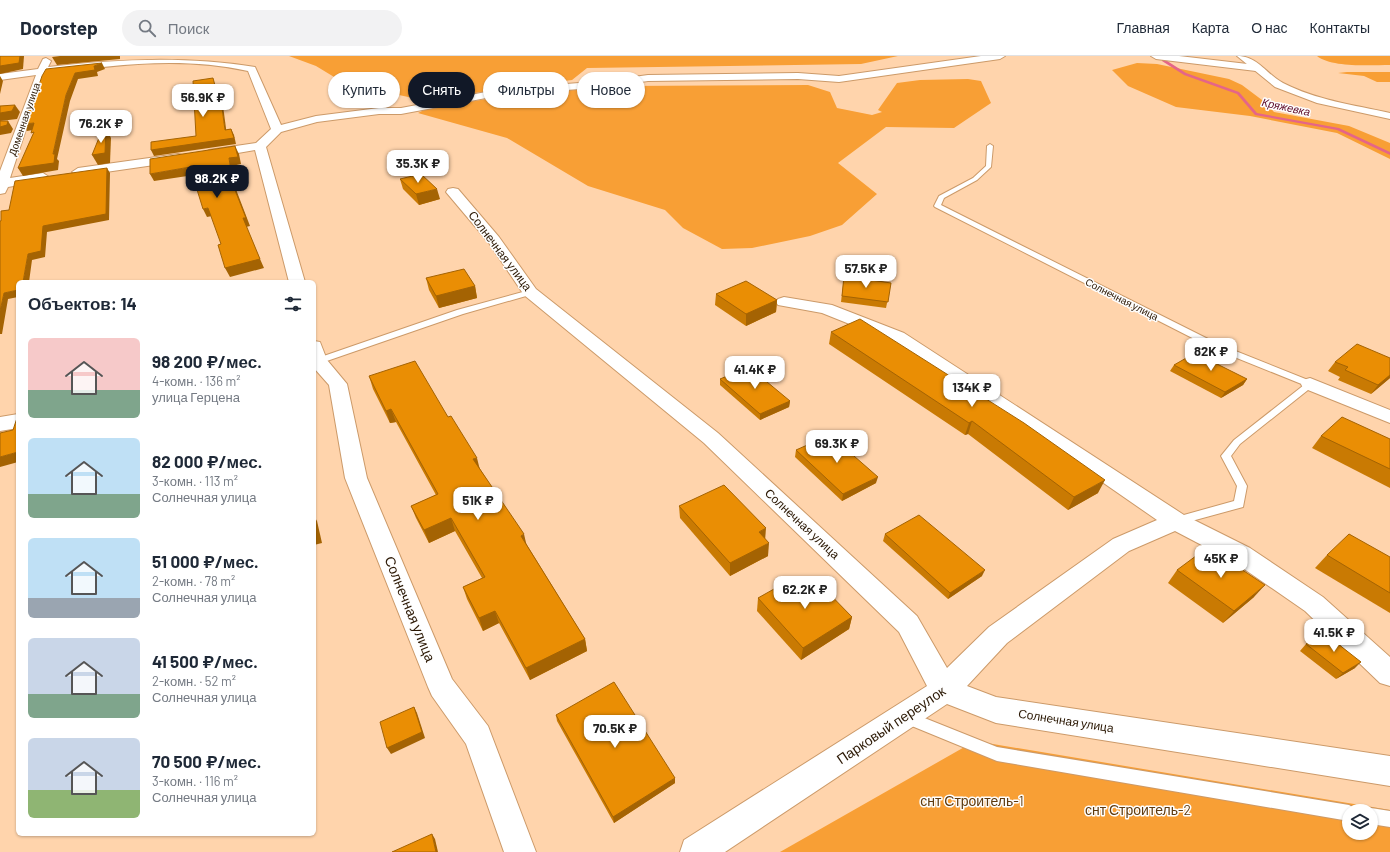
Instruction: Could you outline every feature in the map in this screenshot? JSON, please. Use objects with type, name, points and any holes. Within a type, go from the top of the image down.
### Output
[{"type":"street","name":"Доменная улица","points":[[1,186],[22,123],[48,56]]},
{"type":"street","points":[[1,186],[61,175],[260,146],[277,130],[316,119],[379,111],[401,111],[502,92],[605,84],[648,78],[798,76],[839,79],[1000,56]]},
{"type":"street","points":[[1156,56],[1256,68]]},
{"type":"street","points":[[1215,56],[1244,58],[1278,85],[1321,101],[1390,116]]},
{"type":"street","name":"Доменная улица","points":[[41,72],[153,58],[184,57],[235,63],[252,69],[277,130]]},
{"type":"street","points":[[0,77],[41,72]]},
{"type":"street","points":[[7,125],[22,123]]},
{"type":"street","points":[[260,146],[296,280]]},
{"type":"street","name":"Солнечная улица","points":[[453,192],[494,240],[530,292],[711,438],[908,624],[944,690],[996,710],[1390,771]]},
{"type":"street","points":[[784,302],[826,309],[898,337],[1011,410],[1176,521],[1242,555],[1314,604],[1390,674]]},
{"type":"street","name":"Солнечная улица","points":[[316,357],[338,384],[356,478],[442,687],[478,736],[520,852]]},
{"type":"street","name":"Солнечная улица","points":[[1310,384],[1390,417]]},
{"type":"street","points":[[0,424],[16,421]]},
{"type":"street","name":"Парковый переулок","points":[[696,852],[833,764],[904,715],[944,690],[998,636],[1121,545],[1176,521]]},
{"type":"lane","name":"Солнечная улица","points":[[990,146],[988,166],[975,179],[941,197],[937,206],[1215,346],[1310,384]]},
{"type":"lane","points":[[316,356],[530,292]]},
{"type":"lane","points":[[1176,521],[1239,504],[1242,486],[1226,456],[1237,442],[1310,384]]},
{"type":"lane","points":[[904,715],[997,754],[1342,812]]},
{"type":"lane","points":[[1378,817],[1390,819]]},
{"type":"green space","points":[[289,56],[898,56],[861,64],[587,68],[582,72],[577,72],[577,76],[569,80],[569,72],[483,72],[483,92],[475,93],[475,72],[408,72],[408,97],[400,95],[400,72],[328,72],[328,73],[316,66]]},
{"type":"green space","points":[[1317,56],[1390,56],[1390,65],[1342,64],[1324,60]]},
{"type":"green space","points":[[1137,63],[1157,64],[1229,79],[1242,85],[1266,103],[1274,112],[1349,126],[1390,143],[1390,159],[1337,133],[1250,116],[1176,107],[1128,86],[1112,70]]},
{"type":"green space","points":[[1390,72],[1390,82],[1377,82],[1364,76],[1338,73]]},
{"type":"green space","points":[[968,79],[981,81],[991,103],[954,128],[886,127],[838,163],[877,194],[842,225],[810,236],[752,248],[722,249],[683,228],[665,210],[588,186],[507,138],[418,113],[428,108],[475,108],[475,101],[483,100],[483,108],[569,108],[569,90],[577,89],[577,108],[645,108],[645,86],[808,85],[830,92],[837,108],[872,115],[882,112],[878,110],[897,83],[920,80]]},
{"type":"green space","points":[[975,741],[1354,804],[1342,804],[1342,840],[1378,840],[1378,808],[1390,810],[1390,852],[780,852]]},
{"type":"building","points":[[0,56],[20,56],[19,63],[0,66]]},
{"type":"building","points":[[102,63],[94,66],[95,70],[75,73],[66,95],[53,154],[55,154],[54,163],[18,168],[34,132],[31,133],[34,123],[23,124],[46,69]]},
{"type":"building","points":[[213,78],[217,93],[220,93],[225,130],[231,129],[234,138],[151,150],[151,142],[196,136],[193,81]]},
{"type":"building","points":[[15,105],[12,111],[0,113],[0,106]]},
{"type":"building","points":[[0,121],[8,121],[7,125],[0,127]]},
{"type":"building","points":[[103,128],[106,128],[105,153],[92,155]]},
{"type":"building","points":[[235,146],[238,157],[229,158],[233,185],[246,218],[243,218],[260,259],[225,268],[218,245],[221,244],[208,208],[203,209],[190,167],[150,174],[150,159]]},
{"type":"building","points":[[107,168],[106,214],[43,226],[41,251],[28,254],[23,280],[16,280],[16,290],[4,293],[0,311],[1,211],[9,210],[15,181]]},
{"type":"building","points":[[421,174],[437,189],[416,194],[400,179]]},
{"type":"building","points":[[464,269],[475,286],[436,296],[426,278]]},
{"type":"building","points":[[844,276],[891,283],[888,302],[842,296]]},
{"type":"building","points":[[746,281],[777,300],[746,314],[716,294]]},
{"type":"building","points":[[860,319],[1024,423],[1105,480],[1074,497],[972,421],[969,423],[831,332]]},
{"type":"building","points":[[1357,344],[1390,358],[1390,375],[1378,385],[1345,370],[1348,367],[1335,362]]},
{"type":"building","points":[[1195,353],[1247,379],[1225,392],[1174,365]]},
{"type":"building","points":[[415,361],[448,417],[451,416],[477,458],[473,459],[524,534],[521,536],[585,639],[526,668],[495,611],[479,618],[463,587],[485,577],[451,518],[424,530],[411,506],[438,494],[391,409],[386,411],[369,376]]},
{"type":"building","points":[[749,367],[790,401],[760,414],[720,379]]},
{"type":"building","points":[[1342,417],[1390,439],[1390,469],[1321,436]]},
{"type":"building","points":[[16,421],[16,453],[0,457],[0,433],[13,430]]},
{"type":"building","points":[[830,435],[878,477],[843,494],[796,450]]},
{"type":"building","points":[[724,485],[766,528],[759,532],[769,543],[730,563],[679,506]]},
{"type":"building","points":[[919,515],[985,570],[950,593],[885,534]]},
{"type":"building","points":[[1349,534],[1390,557],[1390,593],[1327,555]]},
{"type":"building","points":[[1208,547],[1265,585],[1234,611],[1177,570]]},
{"type":"building","points":[[814,578],[852,617],[803,648],[758,598],[790,580],[797,588]]},
{"type":"building","points":[[1324,633],[1361,662],[1343,673],[1306,644]]},
{"type":"building","points":[[614,682],[675,778],[613,817],[556,715]]},
{"type":"building","points":[[414,707],[422,732],[387,748],[380,722]]},
{"type":"building","points":[[432,834],[436,852],[392,852]]},
{"type":"waterway","name":"Кряжевка","points":[[1163,60],[1185,74],[1238,93],[1256,114],[1338,129],[1390,154]]},
{"type":"park label","name":"снт Строитель-1","points":[[972,801]]},
{"type":"park label","name":"снт Строитель-2","points":[[1138,810]]}]
